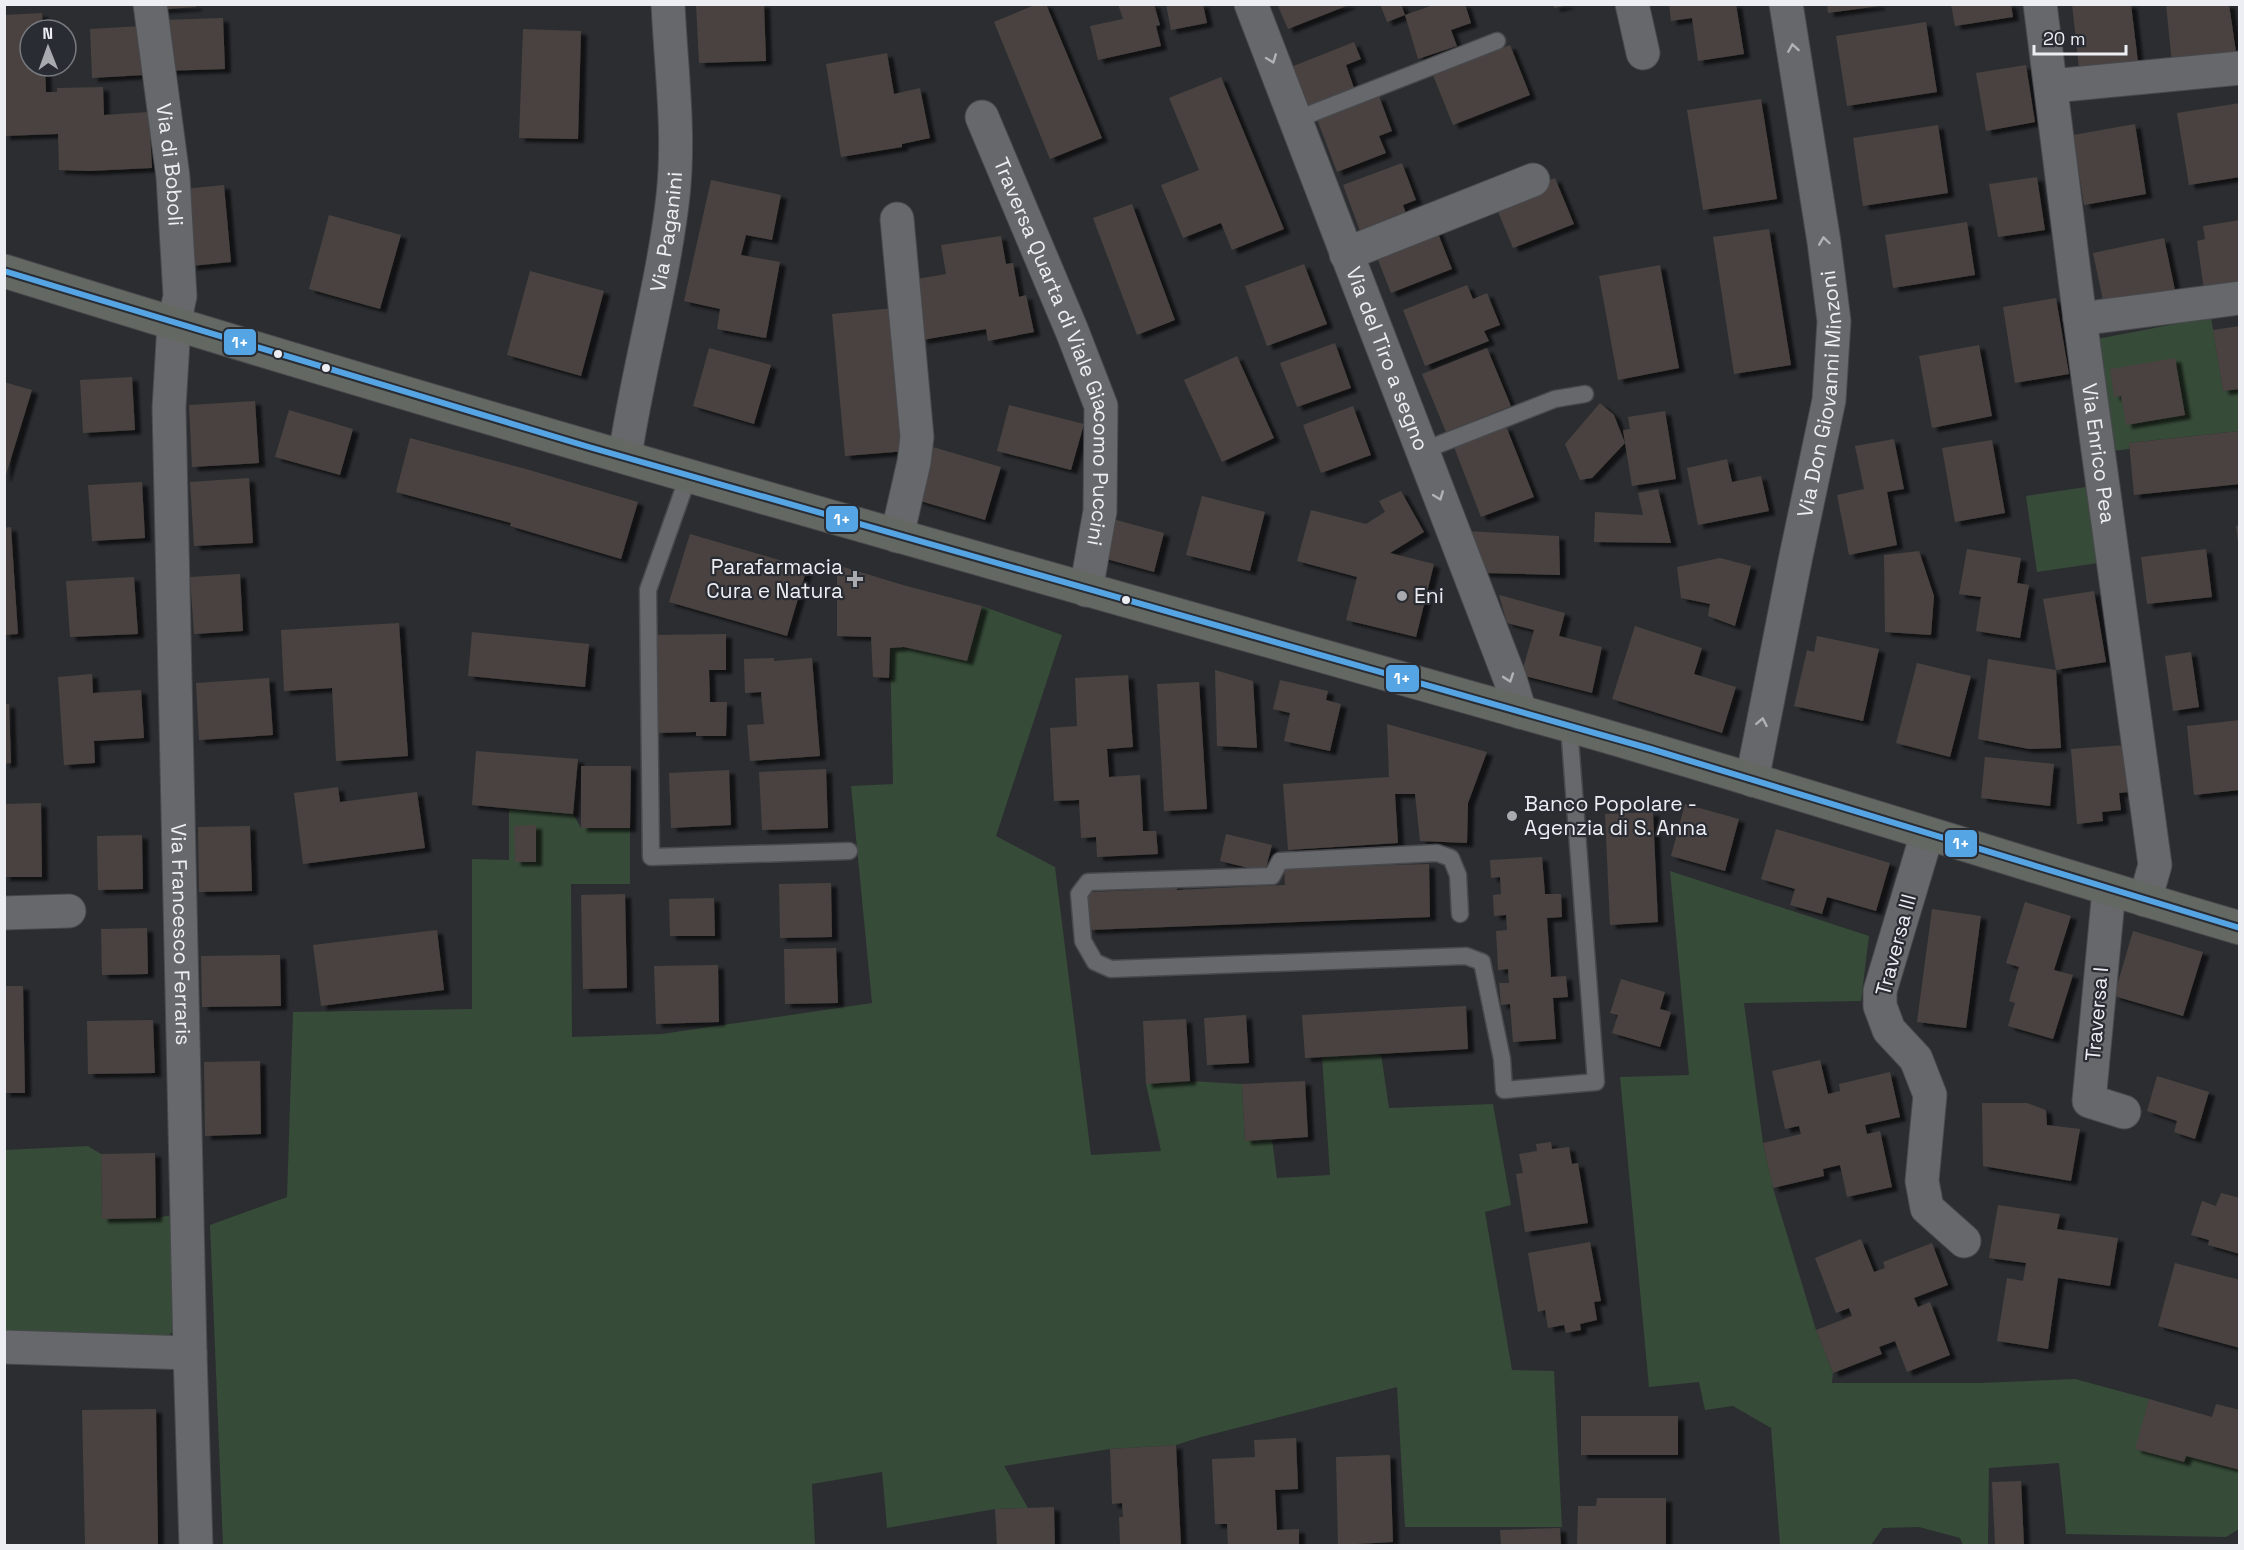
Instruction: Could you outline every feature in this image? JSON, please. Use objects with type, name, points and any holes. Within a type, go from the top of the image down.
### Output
[{"type":"main road","points":[[4,271],[174,324],[897,536],[1569,726],[2240,928]]},
{"type":"street","name":"Via di Boboli","points":[[150,4],[173,177],[180,296],[174,324]]},
{"type":"street","name":"Via Paganini","points":[[625,456],[658,291],[672,196],[675,131],[668,4]]},
{"type":"street","name":"Via del Tiro a segno","points":[[1251,4],[1510,679],[1520,712]]},
{"type":"street","points":[[1632,4],[1643,53]]},
{"type":"street","name":"Via Don Giovanni Minzoni","points":[[1752,780],[1829,400],[1834,321],[1786,4]]},
{"type":"street","name":"Via Enrico Pea","points":[[2040,4],[2080,320],[2155,865],[2145,900]]},
{"type":"street","points":[[2052,86],[2240,68]]},
{"type":"street","name":"Traversa Quarta di Viale Giacomo Puccini","points":[[982,117],[1056,291],[1101,406],[1100,511],[1086,590]]},
{"type":"street","points":[[1346,254],[1533,180]]},
{"type":"street","points":[[897,219],[917,437],[914,462],[897,536]]},
{"type":"street","points":[[2080,320],[2240,298]]},
{"type":"street","name":"Via Francesco Ferraris","points":[[174,324],[169,408],[196,1545]]},
{"type":"street","name":"Traversa III","points":[[1927,834],[1880,991],[1880,1006],[1889,1030],[1916,1059],[1930,1095],[1922,1181],[1927,1209],[1964,1241]]},
{"type":"street","name":"Traversa I","points":[[2109,890],[2089,1101],[2124,1112]]},
{"type":"street","points":[[4,913],[69,911]]},
{"type":"street","points":[[4,1347],[190,1353]]},
{"type":"lane","points":[[1295,120],[1497,41]]},
{"type":"lane","points":[[1422,451],[1554,399],[1585,394]]},
{"type":"lane","points":[[688,474],[648,590],[651,857],[849,851]]},
{"type":"lane","points":[[1460,914],[1458,875],[1450,858],[1437,853],[1280,861],[1272,876],[1088,882],[1079,894],[1083,941],[1095,962],[1111,969],[1466,956],[1482,962],[1502,1059],[1504,1090],[1596,1082],[1569,726]]},
{"type":"green space","points":[[2211,317],[2223,391],[2239,389],[2239,431],[2129,443],[2129,449],[2113,451],[2097,339]]},
{"type":"green space","points":[[2093,486],[2105,562],[2037,572],[2026,496]]},
{"type":"green space","points":[[982,606],[1062,635],[996,836],[1055,867],[1091,1155],[1161,1151],[1146,1084],[1190,1081],[1242,1084],[1245,1141],[1272,1139],[1277,1178],[1330,1175],[1322,1057],[1381,1054],[1389,1108],[1493,1104],[1511,1205],[1485,1212],[1512,1370],[1554,1371],[1562,1527],[1405,1527],[1397,1387],[1176,1445],[1110,1449],[1004,1466],[1028,1508],[995,1509],[887,1528],[882,1472],[812,1484],[815,1545],[223,1545],[210,1225],[287,1197],[293,1012],[472,1009],[472,859],[509,860],[509,808],[573,814],[581,828],[630,828],[630,884],[571,884],[572,1037],[662,1034],[872,1003],[851,786],[893,784],[890,648],[904,647],[967,661]]},
{"type":"green space","points":[[1670,871],[1869,936],[1861,1001],[1744,1003],[1763,1143],[1773,1188],[1816,1330],[1833,1373],[1832,1383],[1979,1383],[2075,1379],[2149,1399],[2136,1449],[2183,1462],[2186,1456],[2239,1470],[2239,1529],[2226,1537],[2066,1534],[2059,1463],[1989,1468],[1988,1545],[1963,1545],[1960,1538],[1919,1527],[1883,1528],[1871,1545],[1780,1545],[1771,1428],[1733,1406],[1705,1410],[1699,1382],[1649,1387],[1620,1077],[1689,1075]]},
{"type":"green space","points":[[88,1146],[101,1154],[102,1219],[156,1218],[172,1215],[175,1329],[164,1340],[5,1334],[4,1150]]},
{"type":"building","points":[[696,4],[764,4],[766,61],[699,63]]},
{"type":"building","points":[[1037,4],[1046,4],[1102,138],[1050,159],[994,22]]},
{"type":"building","points":[[1118,4],[1154,4],[1160,25],[1156,26],[1161,46],[1098,60],[1090,26],[1123,19]]},
{"type":"building","points":[[1166,4],[1203,4],[1207,23],[1171,30]]},
{"type":"building","points":[[1277,4],[1349,4],[1349,5],[1288,29]]},
{"type":"building","points":[[1380,4],[1401,4],[1405,15],[1387,22]]},
{"type":"building","points":[[1436,4],[1465,4],[1471,23],[1451,30],[1457,46],[1418,59],[1405,15]]},
{"type":"building","points":[[1554,4],[1568,4],[1568,5],[1554,8]]},
{"type":"building","points":[[1669,4],[1736,4],[1744,54],[1698,61],[1692,18],[1671,21]]},
{"type":"building","points":[[1827,4],[1879,4],[1879,6],[1828,13]]},
{"type":"building","points":[[1951,4],[2011,4],[2013,17],[1955,26]]},
{"type":"building","points":[[2072,4],[2131,4],[2138,62],[2079,68]]},
{"type":"building","points":[[2166,4],[2229,4],[2237,59],[2172,64]]},
{"type":"building","points":[[152,5],[196,5],[196,7],[153,10]]},
{"type":"building","points":[[42,13],[42,18],[18,18],[18,78],[45,78],[46,92],[57,92],[57,88],[103,87],[104,115],[149,112],[152,168],[59,170],[58,134],[4,136],[4,15]]},
{"type":"building","points":[[223,18],[225,69],[163,71],[162,20]]},
{"type":"building","points":[[1926,22],[1937,92],[1847,106],[1836,36]]},
{"type":"building","points":[[142,26],[144,75],[92,78],[90,29]]},
{"type":"building","points":[[523,29],[581,31],[578,139],[519,138]]},
{"type":"building","points":[[1354,42],[1361,59],[1346,65],[1354,88],[1306,107],[1291,67]]},
{"type":"building","points":[[1510,45],[1530,95],[1453,125],[1433,75]]},
{"type":"building","points":[[887,53],[894,94],[920,88],[930,138],[902,144],[902,147],[841,157],[826,64]]},
{"type":"building","points":[[2026,65],[2035,122],[1986,131],[1976,73]]},
{"type":"building","points":[[1221,77],[1284,229],[1232,250],[1221,223],[1183,238],[1161,185],[1199,170],[1169,98]]},
{"type":"building","points":[[1379,96],[1392,131],[1379,136],[1386,153],[1337,172],[1317,119]]},
{"type":"building","points":[[1761,99],[1777,199],[1703,210],[1687,110]]},
{"type":"building","points":[[2240,103],[2240,177],[2189,185],[2177,113]]},
{"type":"building","points":[[2135,124],[2146,194],[2084,205],[2073,135]]},
{"type":"building","points":[[1938,125],[1948,193],[1863,206],[1853,138]]},
{"type":"building","points":[[1402,163],[1416,200],[1403,205],[1409,222],[1363,239],[1343,185]]},
{"type":"building","points":[[2037,177],[2045,230],[1998,237],[1989,184]]},
{"type":"building","points":[[1555,178],[1574,224],[1513,248],[1494,202]]},
{"type":"building","points":[[711,180],[781,195],[772,240],[746,235],[741,255],[780,262],[766,338],[717,329],[720,309],[684,301]]},
{"type":"building","points":[[224,185],[231,262],[191,266],[184,189]]},
{"type":"building","points":[[1132,204],[1175,320],[1137,335],[1093,218]]},
{"type":"building","points":[[329,215],[401,235],[380,309],[309,289]]},
{"type":"building","points":[[2240,220],[2240,284],[2204,290],[2197,241],[2205,239],[2203,226]]},
{"type":"building","points":[[1967,222],[1975,275],[1893,288],[1885,235]]},
{"type":"building","points":[[1434,223],[1452,269],[1391,293],[1373,247]]},
{"type":"building","points":[[1769,229],[1791,365],[1734,374],[1713,237]]},
{"type":"building","points":[[1001,236],[1006,264],[1013,263],[1019,297],[1026,295],[1034,332],[988,341],[986,329],[922,340],[911,280],[946,274],[941,245]]},
{"type":"building","points":[[2164,238],[2175,290],[2104,305],[2093,253]]},
{"type":"building","points":[[1304,264],[1327,324],[1267,346],[1245,286]]},
{"type":"building","points":[[1660,265],[1679,368],[1618,380],[1599,276]]},
{"type":"building","points":[[530,271],[604,291],[581,376],[507,355]]},
{"type":"building","points":[[1467,285],[1473,299],[1487,293],[1500,325],[1484,331],[1489,341],[1425,366],[1403,310]]},
{"type":"building","points":[[2056,298],[2069,374],[2015,383],[2003,307]]},
{"type":"building","points":[[894,308],[907,451],[845,456],[832,314]]},
{"type":"building","points":[[2240,326],[2240,389],[2223,391],[2213,330]]},
{"type":"building","points":[[1335,343],[1351,388],[1297,407],[1280,363]]},
{"type":"building","points":[[1979,345],[1992,416],[1932,428],[1919,356]]},
{"type":"building","points":[[709,348],[771,365],[754,424],[693,406]]},
{"type":"building","points":[[1487,348],[1511,406],[1446,432],[1422,374]]},
{"type":"building","points":[[1237,356],[1274,438],[1222,462],[1184,380]]},
{"type":"building","points":[[2175,358],[2185,415],[2126,425],[2121,396],[2114,397],[2110,369]]},
{"type":"building","points":[[132,377],[135,430],[83,433],[80,380]]},
{"type":"building","points":[[4,382],[32,390],[5,478],[4,478]]},
{"type":"building","points":[[255,401],[259,463],[192,467],[189,405]]},
{"type":"building","points":[[1600,403],[1614,415],[1625,443],[1592,478],[1580,480],[1565,444]]},
{"type":"building","points":[[1009,405],[1084,424],[1071,470],[997,451]]},
{"type":"building","points":[[1353,406],[1371,455],[1321,473],[1303,425]]},
{"type":"building","points":[[289,410],[353,429],[340,475],[275,457]]},
{"type":"building","points":[[1665,411],[1676,479],[1632,486],[1623,430],[1630,429],[1628,417]]},
{"type":"building","points":[[1506,426],[1534,497],[1481,517],[1454,447]]},
{"type":"building","points":[[2240,431],[2240,484],[2134,495],[2129,443]]},
{"type":"building","points":[[410,438],[638,502],[621,559],[510,526],[511,523],[396,492]]},
{"type":"building","points":[[1894,439],[1904,489],[1887,492],[1897,545],[1849,555],[1837,495],[1864,489],[1855,446]]},
{"type":"building","points":[[1992,440],[2005,513],[1955,522],[1942,448]]},
{"type":"building","points":[[926,445],[1001,467],[985,520],[910,498]]},
{"type":"building","points":[[1727,459],[1732,482],[1761,476],[1769,511],[1698,525],[1687,468]]},
{"type":"building","points":[[249,478],[253,543],[194,546],[190,482]]},
{"type":"building","points":[[142,482],[145,538],[92,541],[88,485]]},
{"type":"building","points":[[1658,489],[1671,543],[1594,542],[1595,512],[1643,515],[1638,493]]},
{"type":"building","points":[[1401,491],[1424,532],[1390,553],[1434,564],[1416,637],[1346,620],[1357,577],[1297,561],[1311,510],[1366,524],[1385,512],[1379,501]]},
{"type":"building","points":[[1202,496],[1265,512],[1250,571],[1186,555]]},
{"type":"building","points":[[1109,518],[1164,533],[1154,572],[1099,557]]},
{"type":"building","points":[[2240,525],[2240,542],[2238,542],[2236,526]]},
{"type":"building","points":[[11,527],[18,634],[4,635],[4,528]]},
{"type":"building","points":[[1465,531],[1559,536],[1560,575],[1484,573]]},
{"type":"building","points":[[690,534],[807,568],[787,636],[669,602]]},
{"type":"building","points":[[1967,549],[2021,558],[2017,583],[2029,585],[2020,638],[1976,631],[1981,597],[1959,594]]},
{"type":"building","points":[[2206,549],[2212,597],[2147,604],[2141,557]]},
{"type":"building","points":[[1919,551],[1934,596],[1931,635],[1885,632],[1884,555]]},
{"type":"building","points":[[1720,558],[1751,566],[1735,626],[1708,616],[1710,604],[1681,598],[1677,567]]},
{"type":"building","points":[[837,565],[982,606],[967,661],[904,647],[890,648],[889,678],[873,677],[871,637],[837,636]]},
{"type":"building","points":[[240,574],[243,631],[194,634],[190,577]]},
{"type":"building","points":[[134,577],[138,634],[70,637],[66,581]]},
{"type":"building","points":[[2094,591],[2106,662],[2056,670],[2043,599]]},
{"type":"building","points":[[1499,595],[1565,613],[1559,636],[1602,647],[1592,693],[1521,675],[1534,630],[1507,623]]},
{"type":"building","points":[[399,623],[408,756],[336,761],[332,688],[284,691],[281,630]]},
{"type":"building","points":[[1635,626],[1702,648],[1694,674],[1736,687],[1722,733],[1612,699]]},
{"type":"building","points":[[472,632],[589,644],[585,687],[468,676]]},
{"type":"building","points":[[726,634],[726,670],[709,670],[710,702],[727,702],[726,736],[696,736],[696,732],[657,733],[655,635]]},
{"type":"building","points":[[1817,636],[1879,649],[1863,721],[1794,706],[1807,650],[1814,652]]},
{"type":"building","points":[[2191,652],[2199,707],[2173,711],[2165,656]]},
{"type":"building","points":[[774,658],[774,661],[812,658],[820,756],[750,761],[747,725],[764,724],[761,692],[745,693],[744,659]]},
{"type":"building","points":[[1988,659],[2056,670],[2061,748],[2029,749],[1978,739]]},
{"type":"building","points":[[1917,663],[1971,676],[1950,757],[1896,743]]},
{"type":"building","points":[[1215,670],[1253,681],[1257,748],[1217,746]]},
{"type":"building","points":[[92,674],[93,693],[141,690],[144,738],[94,741],[95,763],[64,765],[58,677]]},
{"type":"building","points":[[1128,675],[1133,747],[1107,749],[1109,777],[1140,775],[1143,831],[1156,831],[1158,854],[1097,857],[1096,837],[1081,838],[1079,800],[1054,801],[1050,728],[1077,726],[1075,678]]},
{"type":"building","points":[[269,678],[273,735],[199,740],[196,683]]},
{"type":"building","points":[[1280,680],[1328,691],[1326,700],[1341,704],[1330,751],[1284,741],[1290,713],[1273,709]]},
{"type":"building","points":[[1199,682],[1207,809],[1164,811],[1157,684]]},
{"type":"building","points":[[4,704],[9,704],[11,763],[4,764]]},
{"type":"building","points":[[2240,720],[2240,790],[2194,795],[2187,726]]},
{"type":"building","points":[[1387,724],[1487,752],[1468,803],[1467,843],[1420,841],[1415,794],[1395,794],[1398,843],[1288,850],[1283,784],[1389,777]]},
{"type":"building","points":[[2125,745],[2129,792],[2119,793],[2121,810],[2102,812],[2103,821],[2077,824],[2071,749]]},
{"type":"building","points":[[476,751],[578,759],[573,814],[472,805]]},
{"type":"building","points":[[1985,757],[2054,764],[2050,806],[1981,798]]},
{"type":"building","points":[[581,766],[631,766],[630,828],[581,828]]},
{"type":"building","points":[[826,769],[828,828],[762,830],[759,772]]},
{"type":"building","points":[[729,770],[731,825],[671,828],[669,773]]},
{"type":"building","points":[[338,787],[340,802],[417,792],[425,848],[303,864],[294,793]]},
{"type":"building","points":[[41,803],[42,877],[4,877],[4,804]]},
{"type":"building","points":[[1685,804],[1739,819],[1725,871],[1671,856]]},
{"type":"building","points":[[1653,812],[1658,922],[1610,925],[1605,814]]},
{"type":"building","points":[[536,825],[536,862],[515,862],[514,826]]},
{"type":"building","points":[[250,826],[252,891],[199,892],[198,827]]},
{"type":"building","points":[[1776,829],[1890,863],[1876,911],[1827,897],[1822,914],[1790,905],[1795,889],[1761,879]]},
{"type":"building","points":[[1226,834],[1272,845],[1265,872],[1220,861]]},
{"type":"building","points":[[142,835],[143,889],[98,890],[97,836]]},
{"type":"building","points":[[1542,857],[1545,894],[1561,894],[1562,917],[1547,918],[1551,977],[1566,976],[1568,997],[1553,998],[1556,1039],[1513,1042],[1510,1004],[1501,1005],[1499,983],[1509,983],[1508,969],[1498,970],[1496,931],[1507,930],[1506,915],[1494,916],[1493,895],[1501,894],[1500,877],[1491,878],[1490,860]]},
{"type":"building","points":[[1429,864],[1430,917],[1089,930],[1088,892],[1144,890],[1144,885],[1177,883],[1177,890],[1285,885],[1284,868]]},
{"type":"building","points":[[831,883],[832,937],[780,938],[779,884]]},
{"type":"building","points":[[625,894],[627,988],[583,989],[581,895]]},
{"type":"building","points":[[714,898],[715,936],[670,936],[669,899]]},
{"type":"building","points":[[2025,902],[2071,916],[2054,970],[2073,975],[2053,1039],[2008,1026],[2015,1003],[2009,1001],[2019,967],[2006,963]]},
{"type":"building","points":[[1932,909],[1981,916],[1966,1028],[1917,1022]]},
{"type":"building","points":[[147,928],[148,974],[102,975],[101,929]]},
{"type":"building","points":[[437,930],[444,990],[321,1006],[313,945]]},
{"type":"building","points":[[2133,931],[2203,952],[2183,1016],[2114,996]]},
{"type":"building","points":[[836,948],[838,1003],[785,1004],[784,949]]},
{"type":"building","points":[[280,955],[281,1006],[202,1007],[201,956]]},
{"type":"building","points":[[718,965],[719,1022],[656,1024],[654,966]]},
{"type":"building","points":[[1621,979],[1665,992],[1660,1009],[1671,1012],[1660,1047],[1612,1033],[1618,1015],[1610,1013]]},
{"type":"building","points":[[4,986],[23,986],[25,1093],[4,1093]]},
{"type":"building","points":[[1466,1006],[1468,1049],[1305,1058],[1302,1015]]},
{"type":"building","points":[[1246,1015],[1249,1063],[1207,1065],[1204,1018]]},
{"type":"building","points":[[1186,1019],[1190,1081],[1146,1084],[1143,1021]]},
{"type":"building","points":[[153,1020],[155,1073],[88,1074],[87,1021]]},
{"type":"building","points":[[1820,1060],[1828,1094],[1840,1091],[1839,1084],[1890,1072],[1900,1117],[1865,1125],[1867,1134],[1880,1131],[1892,1187],[1847,1197],[1840,1165],[1823,1169],[1824,1176],[1773,1188],[1763,1143],[1801,1134],[1799,1126],[1785,1129],[1772,1071]]},
{"type":"building","points":[[260,1061],[261,1134],[205,1136],[204,1062]]},
{"type":"building","points":[[2157,1076],[2209,1092],[2195,1139],[2174,1132],[2177,1121],[2147,1111]]},
{"type":"building","points":[[1305,1081],[1308,1137],[1245,1141],[1242,1084]]},
{"type":"building","points":[[1982,1103],[2027,1103],[2046,1110],[2047,1125],[2080,1129],[2071,1181],[1983,1166]]},
{"type":"building","points":[[1551,1142],[1552,1149],[1569,1147],[1572,1164],[1578,1163],[1588,1223],[1525,1232],[1516,1174],[1523,1173],[1519,1154],[1537,1151],[1536,1144]]},
{"type":"building","points":[[155,1153],[156,1218],[102,1219],[101,1154]]},
{"type":"building","points":[[2221,1193],[2240,1198],[2240,1254],[2208,1245],[2209,1240],[2191,1235],[2202,1201],[2216,1206]]},
{"type":"building","points":[[1998,1205],[2060,1214],[2057,1229],[2118,1238],[2110,1286],[2058,1278],[2048,1349],[1997,1341],[2007,1278],[2023,1281],[2026,1263],[1989,1258]]},
{"type":"building","points":[[1861,1239],[1874,1272],[1885,1268],[1883,1262],[1932,1243],[1948,1285],[1914,1298],[1918,1307],[1930,1302],[1950,1355],[1907,1372],[1895,1341],[1879,1347],[1882,1354],[1833,1373],[1816,1330],[1852,1316],[1849,1308],[1836,1313],[1815,1258]]},
{"type":"building","points":[[1590,1242],[1601,1301],[1594,1302],[1597,1320],[1580,1324],[1581,1330],[1566,1333],[1564,1325],[1548,1328],[1545,1310],[1538,1312],[1528,1253]]},
{"type":"building","points":[[2175,1263],[2240,1280],[2240,1348],[2158,1326]]},
{"type":"building","points":[[2149,1399],[2212,1417],[2216,1404],[2240,1410],[2240,1470],[2186,1456],[2184,1462],[2135,1449]]},
{"type":"building","points":[[156,1409],[158,1545],[85,1545],[82,1410]]},
{"type":"building","points":[[1581,1416],[1678,1416],[1678,1455],[1581,1455]]},
{"type":"building","points":[[1296,1438],[1298,1489],[1275,1490],[1277,1530],[1299,1529],[1299,1545],[1228,1545],[1227,1524],[1215,1524],[1212,1459],[1255,1457],[1254,1440]]},
{"type":"building","points":[[1176,1445],[1181,1545],[1120,1545],[1119,1517],[1123,1517],[1122,1503],[1112,1504],[1110,1449]]},
{"type":"building","points":[[1390,1455],[1393,1542],[1338,1545],[1336,1457]]},
{"type":"building","points":[[2021,1481],[2024,1545],[1995,1545],[1992,1482]]},
{"type":"building","points":[[1597,1498],[1666,1498],[1666,1545],[1577,1545],[1578,1506],[1596,1506]]},
{"type":"building","points":[[1054,1507],[1055,1545],[997,1545],[995,1509]]},
{"type":"building","points":[[1560,1528],[1561,1545],[1501,1545],[1500,1530]]},
{"type":"transit line","name":"1+","points":[[4,271],[589,447],[1651,749],[2240,928]]},
{"type":"place","name":"Parafarmacia Cura e Natura","points":[[855,579]]},
{"type":"place","name":"Eni","points":[[1402,596]]},
{"type":"place","name":"Banco Popolare - Agenzia di S. Anna","points":[[1512,816]]}]
